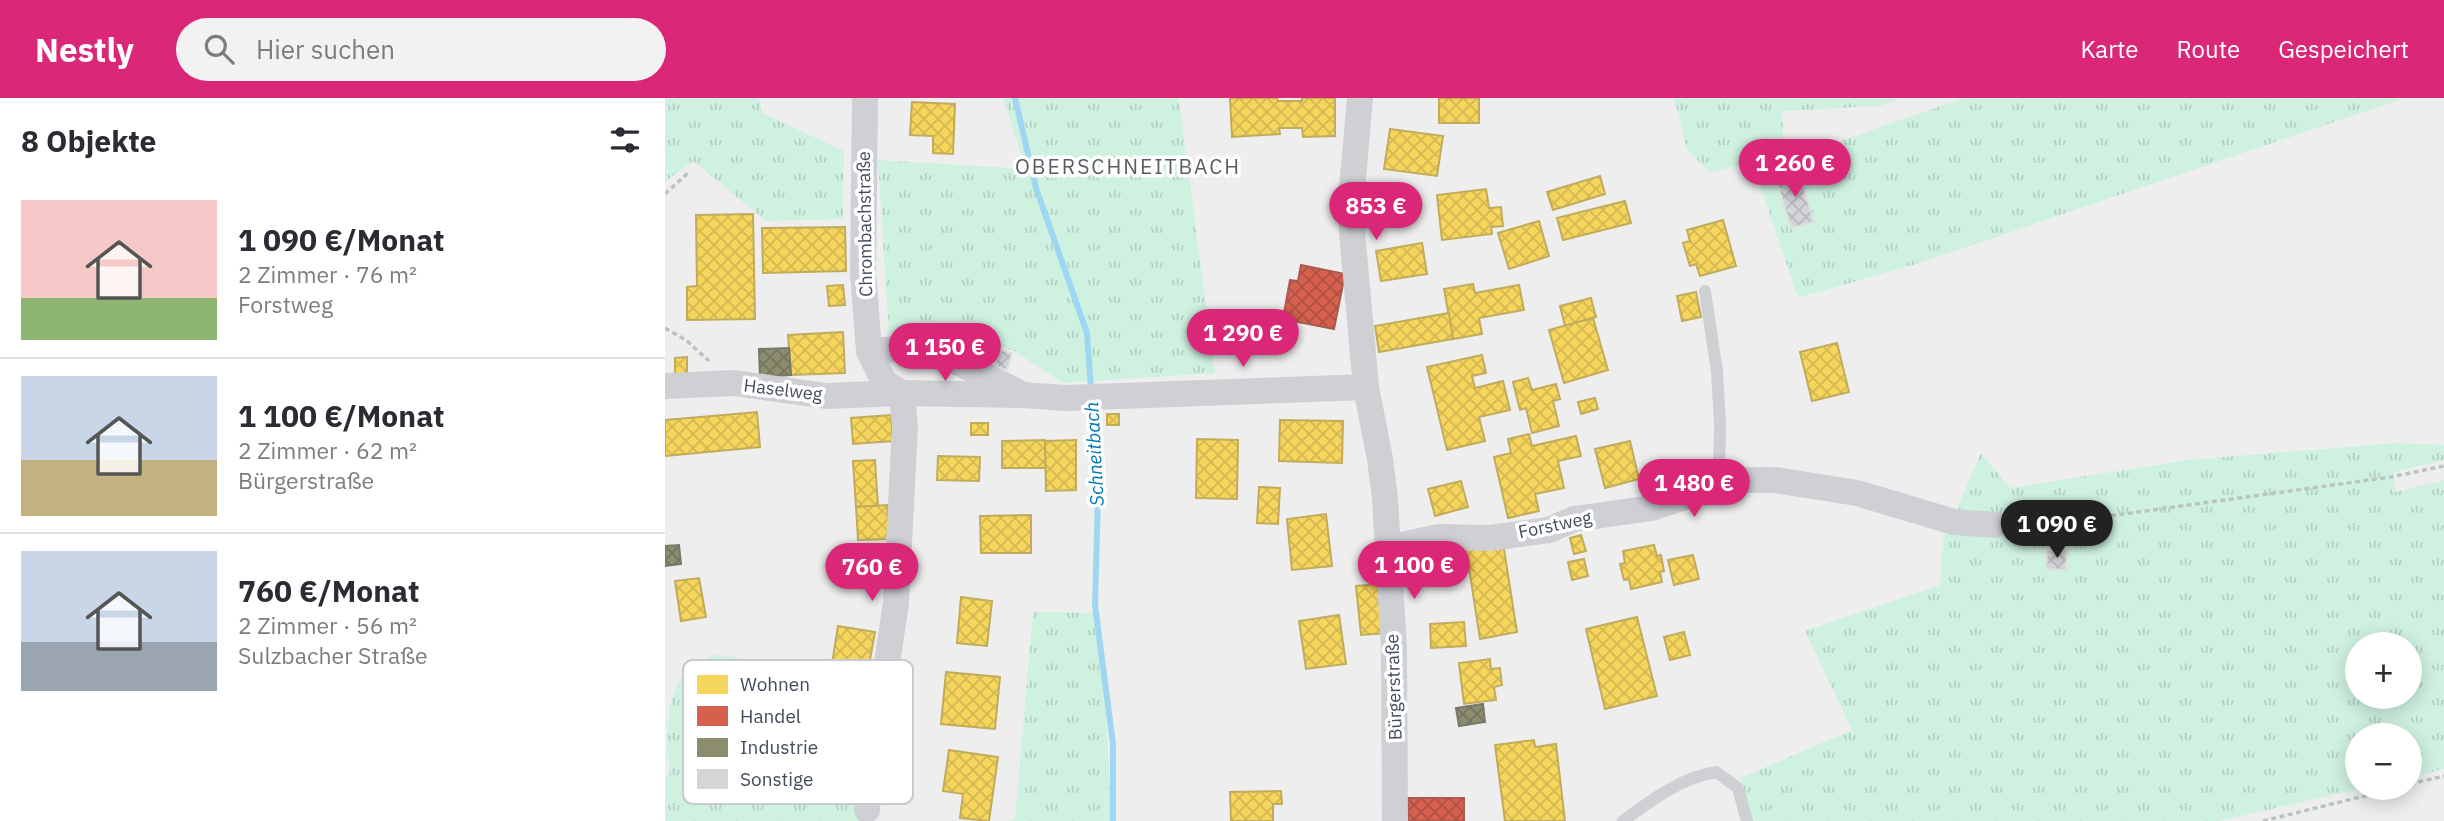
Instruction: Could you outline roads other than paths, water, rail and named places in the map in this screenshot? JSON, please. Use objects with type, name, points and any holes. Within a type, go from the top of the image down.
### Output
[{"type":"street","name":"Chrombachstraße","points":[[865,98],[863,272],[869,351],[884,382],[902,393]]},
{"type":"street","name":"Bürgerstraße","points":[[1360,98],[1351,200],[1352,221],[1366,387],[1385,499],[1394,648],[1395,821]]},
{"type":"street","points":[[869,351],[910,348],[957,362],[1023,395]]},
{"type":"street","name":"Haselweg","points":[[665,386],[734,383],[826,396],[902,393]]},
{"type":"street","points":[[888,660],[896,604],[905,427],[902,393],[1065,398],[1366,387]]},
{"type":"street","name":"Forstweg","points":[[1387,548],[1439,537],[1490,538],[1549,530],[1574,519],[1652,508],[1688,496],[1719,480],[1775,480],[1843,491],[1954,522],[1995,525]]},
{"type":"street","points":[[867,804],[867,810]]},
{"type":"lane","points":[[1705,291],[1717,372],[1719,480]]},
{"type":"lane","points":[[1622,821],[1646,804],[1698,775],[1716,772],[1738,788],[1747,821]]},
{"type":"waterway","name":"Schneitbach","points":[[1015,98],[1036,188],[1087,333],[1091,389]]},
{"type":"waterway","name":"Schneitbach","points":[[1092,404],[1098,495],[1095,605],[1113,744],[1113,821]]},
{"type":"district","name":"OBERSCHNEITBACH","points":[[1128,167]]}]
